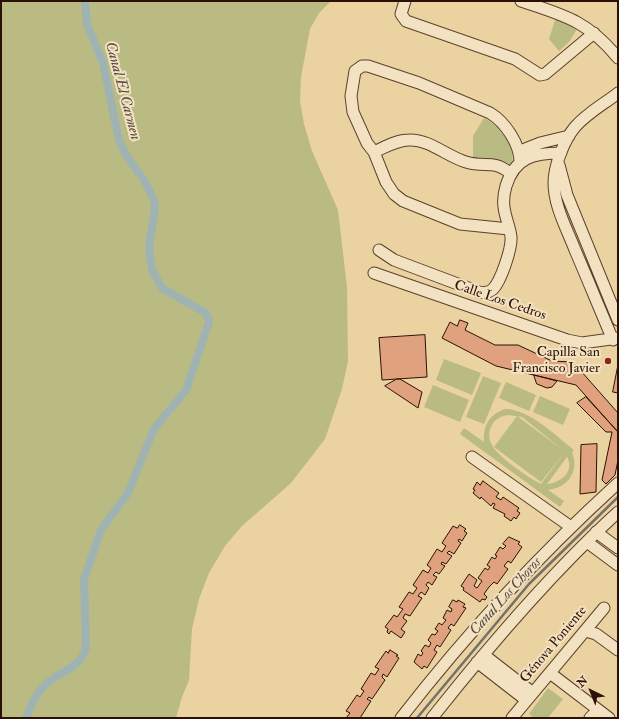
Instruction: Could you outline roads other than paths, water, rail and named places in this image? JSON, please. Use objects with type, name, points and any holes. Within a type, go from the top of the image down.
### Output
[{"type":"street","points":[[405,1],[401,14],[406,21],[515,59],[540,75],[545,74],[594,33]]},
{"type":"street","points":[[521,1],[571,18],[594,33],[618,58]]},
{"type":"street","points":[[509,229],[460,224],[403,201],[394,194],[388,186],[374,152],[367,143],[353,112],[351,101],[354,73],[359,67],[365,66],[420,83],[490,112],[505,127],[520,156]]},
{"type":"street","points":[[618,93],[581,121],[569,136],[560,158],[554,183],[618,320]]},
{"type":"street","points":[[379,250],[394,260],[485,293],[491,291],[496,285],[509,254],[511,242],[503,206],[504,195],[510,173],[520,156],[540,143],[569,136]]},
{"type":"street","points":[[374,152],[399,141],[413,140],[421,142],[467,163],[498,165],[510,173]]},
{"type":"street","points":[[520,156],[540,153],[560,158]]},
{"type":"street","points":[[561,197],[565,225],[615,339]]},
{"type":"street","name":"Calle Los Cedros","points":[[374,273],[566,340],[582,343],[615,339]]},
{"type":"street","points":[[472,457],[571,527]]},
{"type":"street","points":[[401,718],[524,573],[618,483]]},
{"type":"street","points":[[432,718],[480,658],[596,532],[618,512]]},
{"type":"street","points":[[596,532],[618,548]]},
{"type":"street","points":[[587,542],[618,565]]},
{"type":"street","name":"Génova Poniente","points":[[512,718],[604,608]]},
{"type":"street","points":[[586,631],[598,629],[618,642]]},
{"type":"street","points":[[586,631],[596,634],[618,650]]},
{"type":"street","points":[[480,658],[530,697]]},
{"type":"street","points":[[550,673],[609,718]]},
{"type":"street","points":[[590,718],[598,710]]},
{"type":"waterway","name":"Canal El Carmen","points":[[26,718],[34,700],[45,685],[75,665],[83,655],[86,648],[84,579],[101,530],[128,493],[154,429],[186,390],[209,322],[208,317],[204,312],[162,288],[152,270],[149,246],[155,203],[146,183],[126,155],[119,140],[103,63],[87,24],[85,1]]},
{"type":"waterway","name":"Canal Los Choros","points":[[417,718],[529,584],[618,497]]},
{"type":"place","name":"Capilla San Francisco Javier","points":[[608,361]]}]
